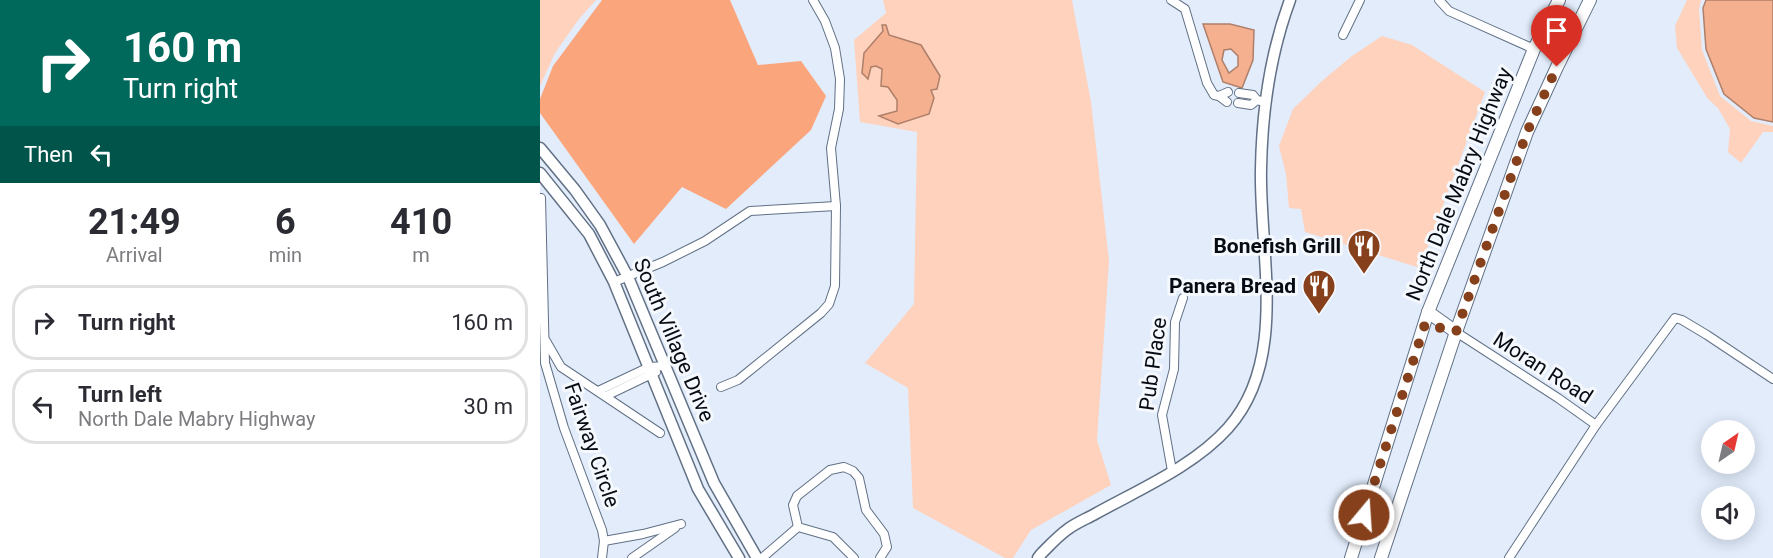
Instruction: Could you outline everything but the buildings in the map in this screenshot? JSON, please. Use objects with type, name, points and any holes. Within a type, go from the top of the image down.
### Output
[{"type":"main road","name":"North Dale Mabry Highway","points":[[1351,558],[1427,318],[1534,49],[1559,0]]},
{"type":"main road","name":"North Dale Mabry Highway","points":[[1381,558],[1456,332],[1527,132],[1590,0]]},
{"type":"main road","points":[[1427,318],[1456,332]]},
{"type":"street","points":[[721,387],[738,380],[821,314],[829,304],[835,286],[836,206],[831,148],[839,109],[840,80],[835,48],[825,21],[813,0]]},
{"type":"street","points":[[1170,0],[1185,9],[1207,84],[1214,95],[1227,102]]},
{"type":"street","points":[[1038,558],[1067,530],[1203,452],[1229,427],[1249,397],[1262,363],[1267,325],[1261,171],[1261,101],[1279,29],[1290,0]]},
{"type":"street","points":[[1343,35],[1360,0]]},
{"type":"street","points":[[1440,0],[1449,11],[1534,49]]},
{"type":"street","points":[[1219,96],[1228,92]]},
{"type":"street","points":[[1239,93],[1252,95],[1261,101]]},
{"type":"street","points":[[1238,103],[1251,105],[1261,101]]},
{"type":"street","name":"South Village Drive","points":[[540,148],[600,225],[628,277],[714,483],[758,558]]},
{"type":"street","name":"South Village Drive","points":[[540,172],[589,234],[614,282],[698,489],[739,558]]},
{"type":"street","points":[[541,198],[545,363],[549,374]]},
{"type":"street","points":[[614,282],[663,262],[705,241],[750,211],[836,206]]},
{"type":"street","name":"Pub Place","points":[[1172,471],[1162,415],[1174,369],[1175,322],[1183,298]]},
{"type":"street","points":[[1596,425],[1675,318],[1707,335],[1773,379]]},
{"type":"street","name":"Moran Road","points":[[1456,332],[1596,425],[1509,558]]},
{"type":"street","points":[[545,339],[561,366],[660,433]]},
{"type":"street","name":"Fairway Circle","points":[[561,366],[549,374],[564,428],[600,524],[604,541],[602,558]]},
{"type":"street","points":[[598,391],[666,366]]},
{"type":"street","points":[[606,396],[650,371]]},
{"type":"street","points":[[798,527],[793,505],[796,496],[830,470],[844,467],[853,471],[859,478],[866,510],[884,534],[887,547],[880,558]]},
{"type":"street","name":"Fairway Circle","points":[[604,541],[681,524],[632,558]]},
{"type":"street","points":[[762,558],[798,527]]},
{"type":"street","points":[[798,527],[832,537],[854,558]]},
{"type":"shaded area","points":[[540,0],[596,0],[579,19],[555,53],[540,86]]},
{"type":"shaded area","points":[[602,0],[730,0],[758,65],[801,61],[826,96],[811,130],[726,209],[682,187],[634,244],[540,113],[540,99],[553,66]]},
{"type":"shaded area","points":[[883,0],[1072,0],[1091,102],[1109,261],[1097,440],[1111,485],[1031,530],[1013,558],[1005,558],[913,508],[908,388],[865,363],[914,304],[917,132],[860,122],[854,40],[886,13]]},
{"type":"shaded area","points":[[1687,0],[1701,0],[1699,9],[1702,50],[1720,96],[1751,121],[1773,126],[1773,132],[1763,132],[1741,163],[1728,152],[1730,129],[1718,108],[1708,99],[1677,48],[1675,26]]},
{"type":"shaded area","points":[[1706,0],[1773,0],[1773,122],[1754,118],[1724,94],[1706,49],[1703,8]]},
{"type":"shaded area","points":[[1203,24],[1230,24],[1254,30],[1253,60],[1242,88],[1223,82]],"holes":[[[1231,49],[1238,56],[1238,66],[1229,73],[1222,60],[1224,50]]]},
{"type":"shaded area","points":[[882,25],[886,25],[889,35],[921,45],[940,76],[937,89],[931,90],[934,98],[929,114],[898,124],[879,116],[897,111],[897,100],[888,87],[881,86],[882,69],[876,66],[871,67],[868,79],[862,73],[864,53],[883,31]]},
{"type":"shaded area","points":[[1382,36],[1412,45],[1485,92],[1420,268],[1305,232],[1301,209],[1289,208],[1286,174],[1279,146],[1293,109],[1352,56]]},
{"type":"place","name":"Bonefish Grill","points":[[1364,275]]},
{"type":"place","name":"Panera Bread","points":[[1319,315]]},
{"type":"route","points":[[1364,515],[1425,324],[1456,332],[1527,132],[1557,67]]}]
